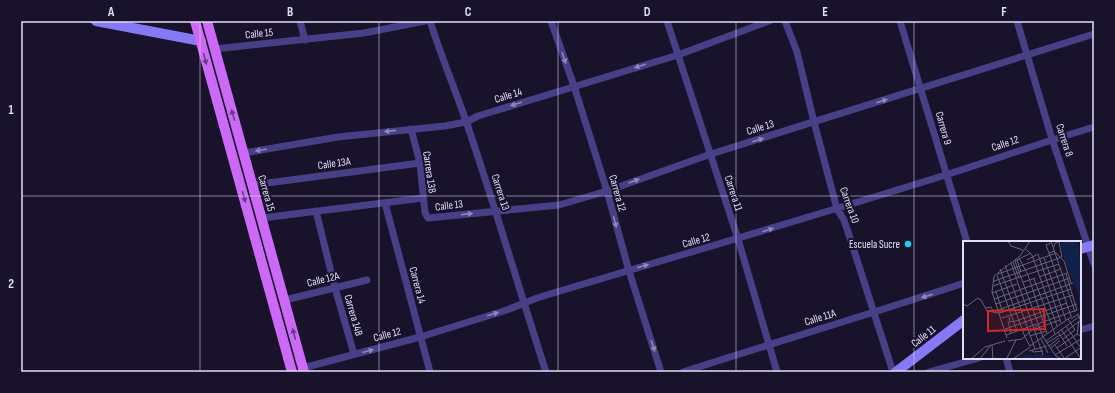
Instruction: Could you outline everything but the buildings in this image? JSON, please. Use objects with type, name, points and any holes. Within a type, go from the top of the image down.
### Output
[{"type":"main road","points":[[195,21],[292,372]]},
{"type":"main road","name":"Carrera 15","points":[[207,21],[304,370]]},
{"type":"street","points":[[96,21],[201,41]]},
{"type":"street","points":[[300,21],[305,40]]},
{"type":"street","name":"Calle 15","points":[[215,49],[364,33],[425,21]]},
{"type":"street","name":"Carrera 13","points":[[430,21],[496,211],[546,372]]},
{"type":"street","name":"Carrera 12","points":[[551,21],[574,86],[607,191],[628,271],[661,372]]},
{"type":"street","name":"Carrera 11","points":[[668,21],[738,239],[777,372]]},
{"type":"street","name":"Calle 14","points":[[244,153],[314,140],[445,126],[466,122],[478,116],[678,55],[769,21]]},
{"type":"street","name":"Carrera 10","points":[[785,21],[797,52],[837,209],[844,220],[893,372]]},
{"type":"street","name":"Carrera 9","points":[[900,21],[967,241]]},
{"type":"street","name":"Carrera 8","points":[[1016,21],[1052,139],[1087,247],[1094,264]]},
{"type":"street","name":"Calle 13","points":[[428,218],[560,205],[607,191],[711,154],[1094,34]]},
{"type":"street","name":"Calle 12","points":[[304,370],[354,354],[420,337],[628,271],[837,209],[946,175],[1052,139],[1094,127]]},
{"type":"street","name":"Carrera 13B","points":[[411,129],[420,163],[425,213],[428,218]]},
{"type":"street","name":"Calle 13A","points":[[252,185],[420,163]]},
{"type":"street","name":"Calle 13","points":[[262,218],[423,198]]},
{"type":"street","name":"Carrera 14","points":[[385,203],[430,372]]},
{"type":"street","name":"Carrera 14B","points":[[316,211],[334,288],[354,354]]},
{"type":"street","name":"Calle 12A","points":[[284,300],[366,280]]},
{"type":"street","name":"Calle 11A","points":[[683,372],[768,344],[875,313],[963,283]]},
{"type":"street","name":"Calle 11","points":[[896,372],[963,321]]},
{"type":"street","points":[[1081,330],[1094,326]]},
{"type":"street","points":[[929,372],[975,359]]},
{"type":"street","points":[[1006,359],[1010,372]]},
{"type":"place","name":"Escuela Sucre","points":[[908,244]]}]
